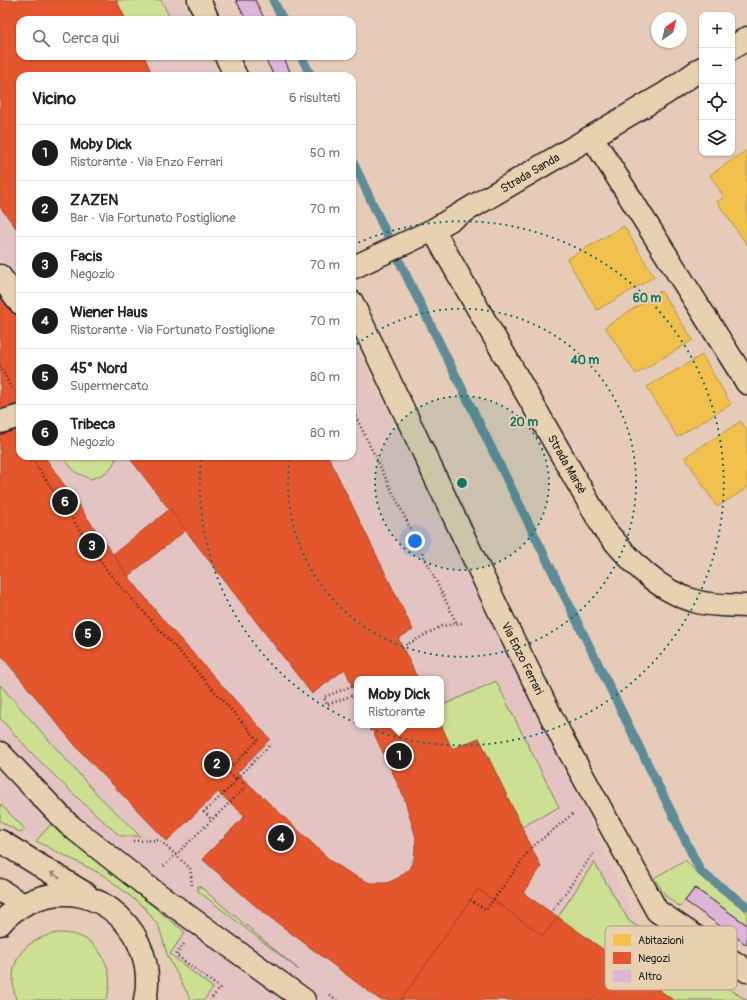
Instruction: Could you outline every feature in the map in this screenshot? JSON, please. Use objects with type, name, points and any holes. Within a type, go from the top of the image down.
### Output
[{"type":"street","points":[[199,0],[206,16]]},
{"type":"street","points":[[735,46],[747,38]]},
{"type":"street","points":[[228,60],[234,72]]},
{"type":"street","name":"Strada Sanda","points":[[356,266],[425,234],[666,93],[699,70]]},
{"type":"street","points":[[592,137],[747,383]]},
{"type":"street","name":"Strada Marsè","points":[[425,234],[604,529],[635,566],[664,588],[698,602],[747,606]]},
{"type":"street","points":[[0,276],[16,298]]},
{"type":"street","name":"Via Enzo Ferrari","points":[[356,310],[498,609],[593,798],[657,911],[680,926]]},
{"type":"street","points":[[0,422],[16,417]]},
{"type":"street","points":[[0,753],[68,824],[144,884],[304,1000]]},
{"type":"street","points":[[0,841],[117,913],[130,927],[140,943],[146,961],[148,980],[146,1000]]},
{"type":"street","points":[[0,890],[23,904]]},
{"type":"street","points":[[0,924],[5,918],[23,904],[42,897],[62,894],[82,896],[101,903]]},
{"type":"street","name":"Via Enzo Ferrari","points":[[737,964],[747,971]]},
{"type":"path","points":[[356,417],[457,624]]},
{"type":"path","points":[[33,460],[108,572],[258,740],[227,771],[237,781],[204,812],[212,820]]},
{"type":"path","points":[[402,647],[442,626],[462,623]]},
{"type":"path","points":[[352,686],[324,697],[327,705],[353,695]]},
{"type":"path","points":[[162,868],[247,786],[237,778],[271,744]]},
{"type":"path","points":[[470,900],[486,910],[532,847],[593,798]]},
{"type":"path","points":[[551,913],[610,829]]},
{"type":"path","points":[[186,942],[176,955],[220,988],[210,1000]]},
{"type":"shaded area","points":[[0,0],[181,0],[190,16],[16,16],[16,60],[212,60],[218,72],[16,72],[16,460],[356,460],[356,346],[586,813],[636,922],[642,926],[605,926],[605,990],[735,990],[747,998],[747,1000],[191,1000],[168,957],[159,927],[145,908],[105,876],[0,821]]},
{"type":"green space","points":[[116,0],[161,0],[169,16],[124,16]]},
{"type":"green space","points":[[65,460],[115,460],[107,472],[90,479],[75,472]]},
{"type":"green space","points":[[496,681],[559,807],[522,827],[479,738],[452,749],[442,728],[444,728],[444,705]]},
{"type":"green space","points":[[0,685],[95,792],[140,836],[120,836],[58,779],[14,734],[0,718]]},
{"type":"green space","points":[[0,804],[25,829],[21,833],[0,821]]},
{"type":"green space","points":[[51,824],[185,932],[170,954],[213,988],[204,1000],[191,1000],[168,957],[159,927],[145,908],[105,876],[36,841]]},
{"type":"green space","points":[[685,860],[701,877],[747,912],[747,925],[695,888],[680,907],[666,896],[654,878]]},
{"type":"green space","points":[[594,862],[629,921],[636,926],[605,926],[605,951],[558,917]]},
{"type":"green space","points":[[198,885],[299,970],[198,891]]},
{"type":"green space","points":[[57,933],[80,936],[94,945],[99,951],[104,959],[109,975],[109,992],[106,1000],[16,1000],[13,987],[13,975],[19,956],[34,941],[44,936]]},
{"type":"green space","points":[[659,990],[731,990],[746,1000],[673,1000]]},
{"type":"building: Abitazioni","points":[[747,150],[747,245],[717,202],[724,197],[710,175]]},
{"type":"building: Abitazioni","points":[[624,226],[654,277],[597,310],[567,259]]},
{"type":"building: Abitazioni","points":[[661,291],[693,340],[636,374],[605,327]]},
{"type":"building: Abitazioni","points":[[702,355],[731,404],[677,437],[647,387]]},
{"type":"building: Abitazioni","points":[[741,421],[747,431],[747,488],[717,507],[685,457]]},
{"type":"building: Negozi","points":[[0,0],[116,0],[124,16],[16,16],[16,60],[146,60],[151,72],[16,72],[16,228],[0,207]]},
{"type":"building: Negozi","points":[[0,276],[16,298],[16,460],[47,460],[128,576],[164,621],[270,739],[237,773],[331,861],[353,875],[370,883],[387,883],[398,878],[409,869],[414,859],[416,838],[404,797],[371,728],[442,728],[452,749],[479,738],[541,867],[523,893],[558,917],[543,936],[478,889],[401,1000],[380,1000],[259,909],[202,859],[245,816],[218,792],[167,841],[80,751],[0,654]]},
{"type":"building: Negozi","points":[[131,460],[330,460],[413,630],[398,638],[417,676],[354,676],[354,690],[345,669],[312,694]]},
{"type":"building: Negozi","points":[[170,509],[186,530],[128,576],[113,554]]},
{"type":"building: Negozi","points":[[478,889],[543,936],[558,917],[605,951],[605,990],[659,990],[673,1000],[401,1000]]},
{"type":"building: Altro","points":[[236,0],[255,0],[263,16],[244,16]]},
{"type":"building: Altro","points":[[266,60],[285,60],[290,72],[272,72]]},
{"type":"building: Altro","points":[[695,888],[747,925],[747,945],[737,938],[737,926],[720,926],[685,901]]},
{"type":"waterway","points":[[273,0],[281,16]]},
{"type":"waterway","points":[[303,60],[309,72]]},
{"type":"waterway","points":[[356,169],[406,275],[701,872],[747,906]]},
{"type":"place","name":"Tribeca","points":[[65,502]]},
{"type":"place","name":"Facis","points":[[92,546]]},
{"type":"place","name":"45° Nord","points":[[88,634]]},
{"type":"place","name":"Moby Dick","points":[[399,756]]},
{"type":"place","name":"ZAZEN","points":[[217,764]]},
{"type":"place","name":"Wiener Haus","points":[[281,838]]}]
